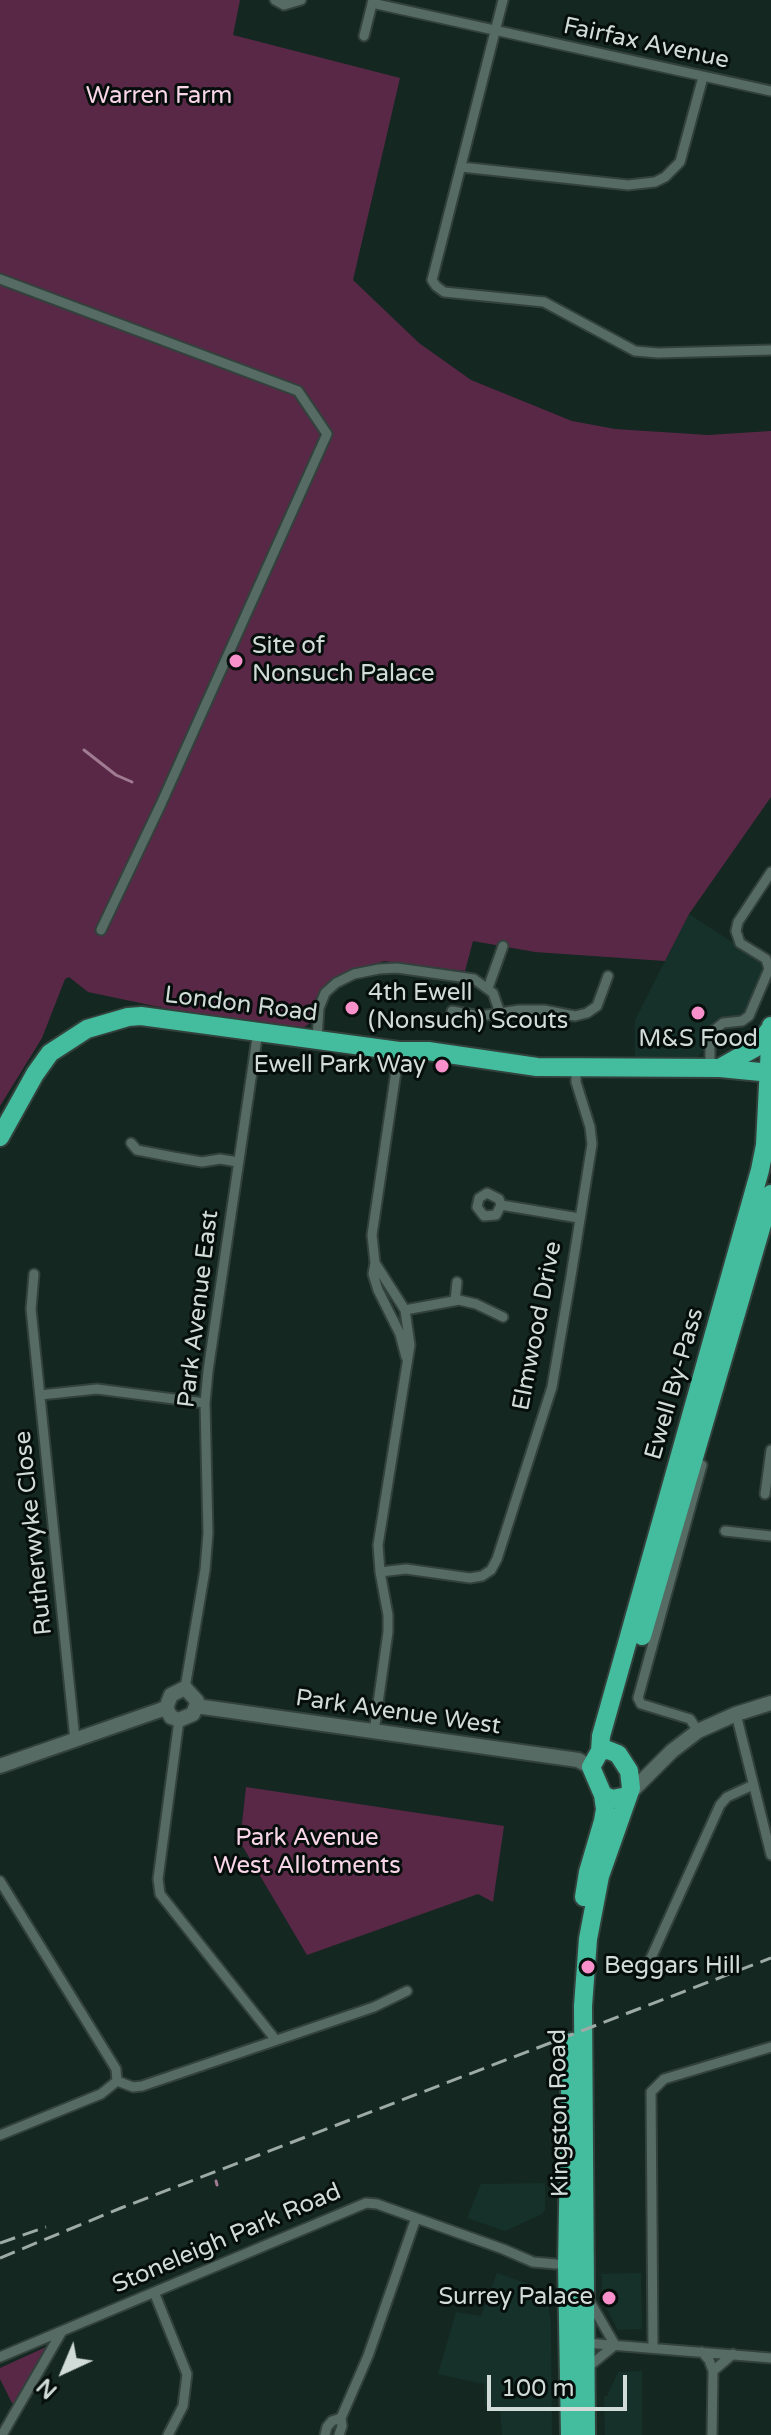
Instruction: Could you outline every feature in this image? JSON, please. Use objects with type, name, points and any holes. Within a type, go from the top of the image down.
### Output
[{"type":"highway","name":"London Road","points":[[0,1137],[50,1053],[87,1029],[108,1021],[141,1016],[537,1067],[715,1068],[770,1072]]},
{"type":"highway","points":[[715,1068],[755,1048],[771,1028]]},
{"type":"highway","name":"Ewell By-Pass","points":[[608,1759],[601,1736],[768,1138],[771,1028]]},
{"type":"highway","name":"Ewell By-Pass","points":[[608,1759],[771,1194]]},
{"type":"highway","points":[[608,1759],[630,1781],[627,1795],[612,1799],[603,1795],[608,1759]]},
{"type":"highway","name":"Kingston Road","points":[[586,2435],[586,2369],[578,2342],[567,2265],[572,2005],[576,1939],[588,1872],[603,1821],[603,1795]]},
{"type":"highway","name":"Kingston Road","points":[[570,2435],[578,2342],[587,2295],[583,2006],[588,1939],[600,1876],[627,1795]]},
{"type":"street","points":[[275,0],[284,5],[301,0]]},
{"type":"street","points":[[503,0],[432,280],[444,292],[544,302],[635,351],[771,350]]},
{"type":"street","name":"Fairfax Avenue","points":[[364,36],[372,1],[771,91]]},
{"type":"street","points":[[461,167],[628,185],[655,182],[680,162],[703,77]]},
{"type":"street","points":[[0,279],[298,391],[327,434],[101,930]]},
{"type":"street","points":[[715,1068],[710,1042],[713,1031],[723,1023],[742,1021],[749,1016],[769,969],[766,959],[740,943],[736,931],[738,922],[771,872]]},
{"type":"street","points":[[488,988],[503,946]]},
{"type":"street","points":[[317,1039],[319,1008],[325,993],[354,974],[379,969],[397,968],[474,979],[493,993],[500,1013]]},
{"type":"street","points":[[452,1011],[480,1016],[544,1010],[575,1016],[597,1006],[608,976]]},
{"type":"street","name":"Park Avenue East","points":[[185,1688],[207,1545],[205,1403],[258,1031]]},
{"type":"street","points":[[399,1051],[372,1235],[373,1274],[400,1334],[407,1360]]},
{"type":"street","name":"Elmwood Drive","points":[[380,1572],[406,1569],[470,1578],[482,1576],[491,1570],[497,1559],[552,1387],[592,1144],[576,1082],[576,1067]]},
{"type":"street","points":[[131,1143],[137,1150],[173,1157],[202,1162],[220,1159],[238,1162]]},
{"type":"street","points":[[501,1205],[579,1218]]},
{"type":"street","points":[[374,1732],[388,1632],[378,1545],[410,1331],[405,1310],[375,1263]]},
{"type":"street","name":"Rutherwyke Close","points":[[34,1274],[31,1309],[75,1740]]},
{"type":"street","points":[[455,1301],[457,1282]]},
{"type":"street","points":[[405,1310],[455,1301],[476,1304],[503,1317]]},
{"type":"street","points":[[40,1395],[97,1389],[205,1403]]},
{"type":"street","points":[[765,1494],[771,1454]]},
{"type":"street","points":[[698,1731],[690,1719],[641,1704],[638,1698],[702,1465]]},
{"type":"street","points":[[725,1531],[771,1536]]},
{"type":"street","points":[[0,1766],[166,1708],[171,1695],[185,1688],[197,1701],[193,1714],[179,1720],[171,1717],[166,1708]]},
{"type":"street","name":"Kingston Road","points":[[627,1795],[672,1751],[698,1731],[771,1703]]},
{"type":"street","name":"Park Avenue West","points":[[196,1706],[578,1760],[608,1759]]},
{"type":"street","points":[[736,1714],[771,1855]]},
{"type":"street","points":[[179,1720],[158,1879],[160,1894],[275,2039]]},
{"type":"street","points":[[608,1759],[639,1770],[653,1770]]},
{"type":"street","points":[[646,1969],[720,1805],[727,1797],[753,1785]]},
{"type":"street","points":[[0,1881],[116,2069],[117,2081]]},
{"type":"street","points":[[117,2081],[133,2087],[142,2086],[374,2007],[407,1991]]},
{"type":"street","points":[[653,2348],[651,2092],[664,2079],[771,2047]]},
{"type":"street","points":[[0,2135],[101,2094],[117,2081]]},
{"type":"street","name":"Stoneleigh Park Road","points":[[0,2357],[360,2205],[377,2204],[533,2262],[567,2265]]},
{"type":"street","points":[[339,2435],[341,2418],[368,2356],[416,2218]]},
{"type":"street","points":[[567,2265],[578,2260],[579,2241],[586,2231]]},
{"type":"street","points":[[154,2292],[187,2374],[183,2406],[168,2435]]},
{"type":"street","points":[[587,2295],[615,2345]]},
{"type":"street","points":[[2,2435],[62,2331]]},
{"type":"street","points":[[578,2342],[771,2358]]},
{"type":"street","points":[[586,2369],[615,2345]]},
{"type":"street","points":[[702,2352],[713,2371],[712,2435]]},
{"type":"street","points":[[713,2371],[733,2354]]},
{"type":"street","points":[[325,2435],[332,2421],[341,2418]]},
{"type":"shaded area","points":[[689,914],[766,964],[752,1003],[740,1017],[721,1019],[714,1024],[707,1033],[705,1049],[695,1060],[635,1060],[635,1020]]},
{"type":"shaded area","points":[[545,2183],[545,2210],[542,2214],[505,2231],[467,2218],[481,2184]]},
{"type":"shaded area","points":[[497,2273],[537,2287],[547,2299],[551,2323],[552,2435],[502,2435],[500,2407],[485,2406],[484,2384],[438,2374],[456,2312],[481,2316]]},
{"type":"shaded area","points":[[641,2273],[642,2329],[618,2330],[606,2307],[602,2307],[602,2276],[599,2274]]},
{"type":"shaded area","points":[[642,2371],[642,2435],[605,2435],[604,2396],[607,2396],[618,2372]]},
{"type":"green space","name":"Warren Farm","points":[[0,0],[240,0],[233,35],[400,78],[353,280],[419,343],[471,380],[572,421],[615,429],[708,435],[771,431],[771,797],[689,914],[665,961],[535,952],[473,941],[465,971],[384,961],[347,972],[319,994],[314,1020],[303,1028],[202,1016],[88,992],[69,977],[65,979],[42,1038],[0,1106]]},
{"type":"green space","name":"Park Avenue West Allotments","points":[[246,1787],[504,1826],[493,1902],[478,1894],[307,1955],[240,1842]]},
{"type":"green space","points":[[46,2347],[48,2349],[16,2403],[12,2403],[0,2379],[0,2368]]},
{"type":"waterway","points":[[84,750],[116,775],[132,782]]},
{"type":"waterway","points":[[216,2181],[217,2185]]},
{"type":"railway","points":[[0,2258],[121,2208],[771,1958]]},
{"type":"railway","points":[[0,2243],[46,2227]]},
{"type":"place","name":"Site of Nonsuch Palace","points":[[236,661]]},
{"type":"place","name":"4th Ewell (Nonsuch) Scouts","points":[[352,1008]]},
{"type":"place","name":"M&S Food","points":[[698,1013]]},
{"type":"place","name":"Ewell Park Way","points":[[442,1066]]},
{"type":"place","name":"Beggars Hill","points":[[588,1967]]},
{"type":"place","name":"Surrey Palace","points":[[609,2298]]}]
